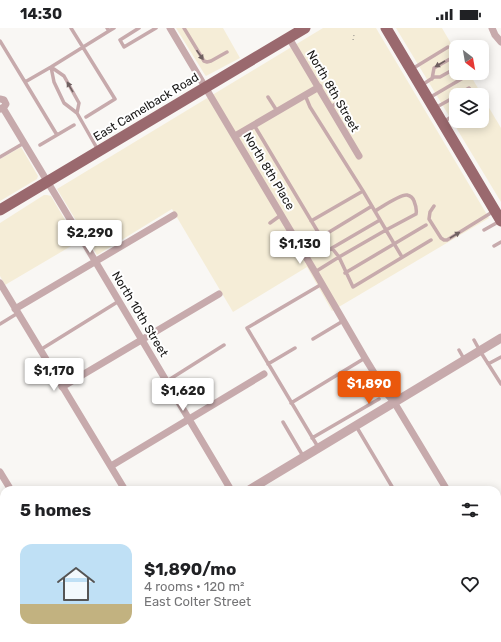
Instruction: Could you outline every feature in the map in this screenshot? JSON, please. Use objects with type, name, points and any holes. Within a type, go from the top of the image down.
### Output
[{"type":"main road","name":"East Camelback Road","points":[[0,210],[305,28]]},
{"type":"main road","points":[[386,28],[501,220]]},
{"type":"street","name":"North 8th Place","points":[[170,28],[365,358],[387,394],[394,402],[445,486]]},
{"type":"street","points":[[492,28],[495,35],[501,42]]},
{"type":"street","name":"North 8th Street","points":[[289,38],[359,156]]},
{"type":"street","points":[[235,136],[319,87]]},
{"type":"street","name":"North 10th Street","points":[[0,99],[4,100],[6,103],[2,108],[119,300],[229,486]]},
{"type":"street","points":[[16,311],[174,215]]},
{"type":"street","points":[[0,283],[123,486]]},
{"type":"street","points":[[62,387],[219,294]]},
{"type":"street","points":[[256,486],[501,338]]},
{"type":"street","points":[[111,466],[264,374]]},
{"type":"street","points":[[0,472],[9,486]]},
{"type":"lane","points":[[71,28],[115,99],[86,117]]},
{"type":"lane","points":[[25,82],[108,30],[114,28]]},
{"type":"lane","points":[[139,28],[120,40],[124,47],[156,28]]},
{"type":"lane","points":[[184,28],[201,58],[207,62],[227,52]]},
{"type":"lane","points":[[0,42],[56,135]]},
{"type":"lane","points":[[411,70],[448,47]]},
{"type":"lane","points":[[432,79],[434,68],[449,59]]},
{"type":"lane","points":[[51,67],[64,76],[79,102],[78,113]]},
{"type":"lane","points":[[51,67],[54,82],[64,103],[78,113],[98,151]]},
{"type":"lane","points":[[420,86],[434,77],[440,77],[449,72]]},
{"type":"lane","points":[[431,104],[460,80]]},
{"type":"lane","points":[[305,95],[310,107],[363,191],[402,257]]},
{"type":"lane","points":[[268,97],[277,111]]},
{"type":"lane","points":[[431,104],[449,100]]},
{"type":"lane","points":[[330,107],[341,101]]},
{"type":"lane","points":[[442,122],[449,118]]},
{"type":"lane","points":[[254,124],[329,250],[380,220]]},
{"type":"lane","points":[[40,145],[74,125]]},
{"type":"lane","points":[[0,157],[24,143]]},
{"type":"lane","points":[[311,221],[363,191]]},
{"type":"lane","points":[[315,272],[338,257],[416,214],[417,210],[411,197],[407,195],[402,196],[375,211]]},
{"type":"lane","points":[[321,237],[372,206]]},
{"type":"lane","points":[[434,206],[430,212],[429,219],[441,238],[444,240],[447,240],[495,210]]},
{"type":"lane","points":[[270,223],[281,215]]},
{"type":"lane","points":[[484,230],[501,220]]},
{"type":"lane","points":[[345,272],[426,225]]},
{"type":"lane","points":[[332,248],[353,287],[431,240]]},
{"type":"lane","points":[[494,246],[501,242]]},
{"type":"lane","points":[[318,448],[247,328],[322,284]]},
{"type":"lane","points":[[40,350],[119,300]]},
{"type":"lane","points":[[0,324],[16,311]]},
{"type":"lane","points":[[313,339],[344,321]]},
{"type":"lane","points":[[474,340],[501,384]]},
{"type":"lane","points":[[167,381],[224,345]]},
{"type":"lane","points":[[268,364],[294,348]]},
{"type":"lane","points":[[459,350],[464,360]]},
{"type":"lane","points":[[488,364],[501,357]]},
{"type":"lane","points":[[291,403],[365,358]]},
{"type":"lane","points":[[36,370],[48,363]]},
{"type":"lane","points":[[40,378],[52,371]]},
{"type":"lane","points":[[312,438],[379,399]]},
{"type":"lane","points":[[359,410],[365,420]]},
{"type":"lane","points":[[283,422],[304,457]]},
{"type":"lane","points":[[356,426],[392,486]]},
{"type":"path","points":[[353,40],[354,36]]},
{"type":"shaded area","points":[[176,28],[223,28],[240,58],[206,76]]},
{"type":"shaded area","points":[[323,28],[376,28],[489,218],[332,311],[307,267],[233,312],[172,209],[97,255],[57,189]]},
{"type":"shaded area","points":[[396,28],[442,28],[449,40],[449,80],[473,80],[478,88],[449,88],[449,116]]},
{"type":"shaded area","points":[[489,108],[501,128],[501,202],[456,128],[489,128]]},
{"type":"shaded area","points":[[21,147],[38,176],[37,179],[0,201],[0,159]]},
{"type":"shaded area","points":[[44,195],[51,196],[78,242],[5,285],[0,276],[0,223]]}]
